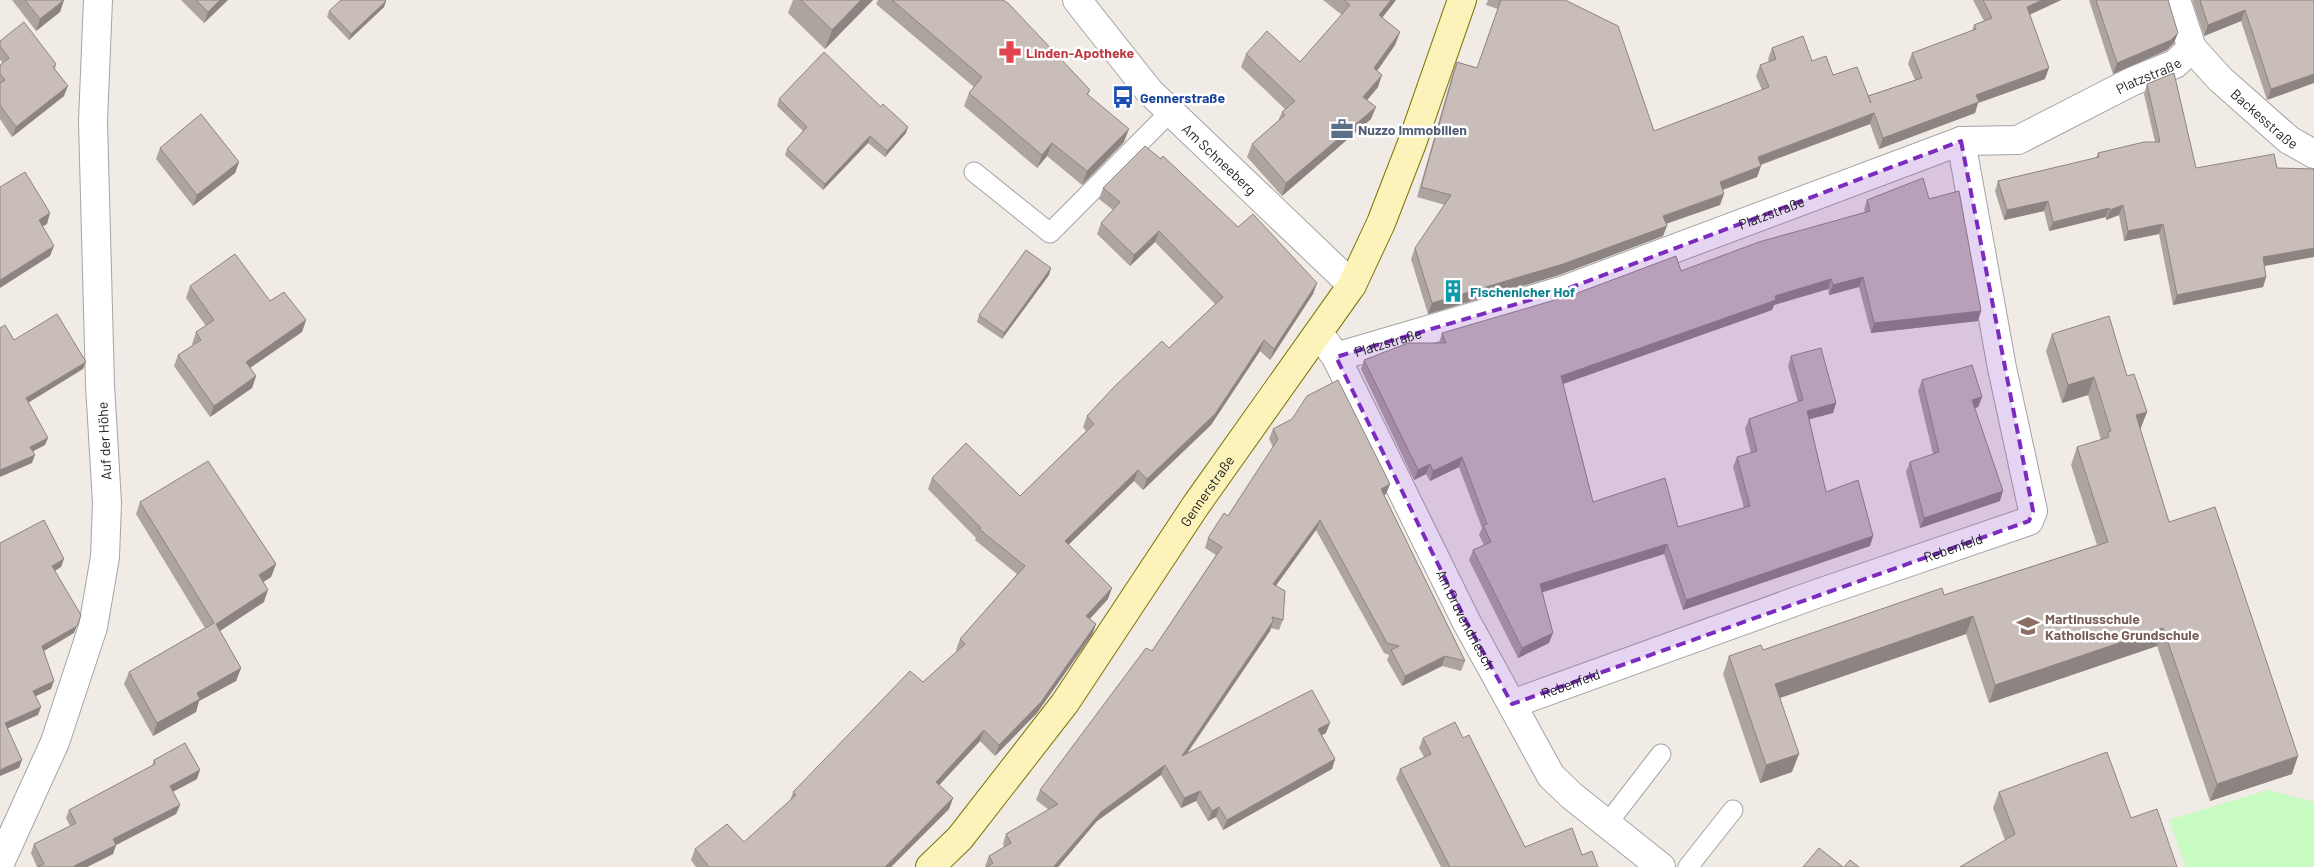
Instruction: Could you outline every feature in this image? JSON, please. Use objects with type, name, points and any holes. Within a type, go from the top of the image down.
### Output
[{"type":"street","name":"Auf der Höhe","points":[[0,863],[55,742],[93,627],[104,556],[107,502],[100,385],[93,121],[98,0]]},
{"type":"street","name":"Am Schneeberg","points":[[1077,0],[1149,91],[1352,285]]},
{"type":"street","name":"Gennerstraße","points":[[930,867],[960,838],[1065,703],[1196,505],[1352,285],[1381,223],[1412,143],[1462,0]]},
{"type":"street","name":"Platzstraße","points":[[2176,0],[2192,48],[2220,79]]},
{"type":"street","name":"Platzstraße","points":[[1336,358],[1564,290],[1961,141],[2018,140],[2133,80],[2175,64],[2192,48]]},
{"type":"street","name":"Backesstraße","points":[[2220,79],[2289,140],[2314,154]]},
{"type":"street","name":"Rebenfeld","points":[[1512,704],[1806,597],[2029,521],[2033,511],[2002,368],[1961,141]]},
{"type":"street","name":"Am Druvendriesch","points":[[1319,334],[1336,358],[1466,621],[1551,776],[1572,796],[1661,867]]},
{"type":"lane","points":[[974,172],[1050,232],[1171,111]]},
{"type":"lane","points":[[1607,824],[1662,754]]},
{"type":"lane","points":[[1688,867],[1733,810]]},
{"type":"highlighted area","points":[[1961,141],[2033,511],[2029,521],[1512,704],[1466,621],[1336,357],[1564,290]]},
{"type":"green space","points":[[2268,790],[2314,802],[2314,867],[2186,867],[2169,820]]},
{"type":"building","points":[[25,0],[64,0],[40,19]]},
{"type":"building","points":[[196,0],[220,0],[208,12]]},
{"type":"building","points":[[341,0],[386,1],[351,34],[329,11]]},
{"type":"building","points":[[801,0],[861,0],[832,30]]},
{"type":"building","points":[[892,0],[1003,0],[1009,4],[1090,90],[1087,94],[1129,129],[1087,171],[1052,143],[1042,155],[969,93],[982,77]]},
{"type":"building","points":[[1344,0],[1391,0],[1379,15],[1400,32],[1374,68],[1382,75],[1363,97],[1376,107],[1286,183],[1252,144],[1285,115],[1282,112],[1295,101],[1246,54],[1267,31],[1300,62],[1350,5]]},
{"type":"building","points":[[1501,0],[1565,0],[1618,26],[1654,131],[1769,87],[1760,65],[1776,59],[1772,48],[1803,36],[1812,61],[1826,56],[1833,75],[1857,67],[1868,96],[1922,78],[1912,53],[1976,29],[1974,25],[1992,18],[1983,0],[2042,0],[2027,7],[2049,68],[1976,95],[1979,102],[1883,138],[1874,113],[1758,157],[1761,166],[1720,182],[1724,194],[1663,216],[1667,226],[1563,264],[1432,303],[1415,248],[1451,195],[1421,187],[1457,62],[1477,68]]},
{"type":"building","points":[[2096,0],[2168,0],[2178,33],[2171,40],[2117,63]]},
{"type":"building","points":[[2200,0],[2314,0],[2314,74],[2271,89],[2245,10],[2208,25]]},
{"type":"building","points":[[24,22],[56,64],[53,67],[68,86],[16,127],[0,105],[0,83],[5,80],[0,74],[0,65],[9,58],[0,46],[0,41]]},
{"type":"building","points":[[824,52],[881,107],[883,104],[908,127],[887,151],[870,136],[825,184],[787,149],[807,127],[779,99]]},
{"type":"building","points":[[2174,73],[2196,168],[2274,154],[2277,168],[2314,169],[2314,248],[2263,257],[2266,277],[2177,295],[2163,224],[2128,231],[2123,205],[2110,210],[2109,208],[2053,222],[2048,201],[2007,210],[1998,181],[2099,157],[2098,153],[2144,142],[2160,142],[2147,84]]},
{"type":"building","points":[[201,114],[239,162],[197,195],[160,148]]},
{"type":"building","points":[[1145,146],[1161,159],[1163,156],[1238,227],[1253,214],[1317,283],[1274,349],[1264,340],[1215,414],[1147,479],[1138,470],[1065,541],[1112,588],[1086,616],[1096,624],[1041,702],[999,745],[984,730],[936,782],[953,798],[885,867],[709,867],[695,849],[727,824],[744,842],[796,795],[793,792],[910,671],[923,682],[965,644],[960,639],[1025,566],[979,529],[981,528],[932,478],[966,443],[1020,496],[1094,424],[1087,416],[1114,387],[1162,341],[1169,348],[1223,297],[1159,231],[1134,255],[1101,223],[1120,202],[1103,188]]},
{"type":"building","points":[[25,172],[50,213],[39,220],[54,246],[0,280],[0,187]]},
{"type":"building","points":[[1923,178],[1929,199],[1959,191],[1981,311],[1874,323],[1863,277],[1833,285],[1831,279],[1775,296],[1776,300],[1561,376],[1593,502],[1665,478],[1678,527],[1750,506],[1737,457],[1757,451],[1749,419],[1803,400],[1791,356],[1821,348],[1836,403],[1807,411],[1826,492],[1858,480],[1873,536],[1686,600],[1667,544],[1580,571],[1540,584],[1553,633],[1522,648],[1473,550],[1491,542],[1483,525],[1487,524],[1462,457],[1433,471],[1430,464],[1418,470],[1364,360],[1408,343],[1446,343],[1442,333],[1572,295],[1676,256],[1681,271],[1759,242],[1870,211],[1867,200]]},
{"type":"building","points":[[1026,250],[1051,268],[1004,333],[979,315]]},
{"type":"building","points":[[235,254],[270,301],[284,292],[306,320],[246,362],[256,376],[214,406],[178,355],[201,340],[196,332],[214,320],[190,286]]},
{"type":"building","points":[[57,314],[86,362],[26,398],[48,438],[30,447],[35,455],[0,470],[0,328],[5,325],[14,340]]},
{"type":"building","points":[[2109,316],[2127,376],[2134,374],[2147,412],[2136,415],[2169,522],[2215,507],[2298,756],[2217,784],[2163,628],[1995,685],[1973,616],[1775,684],[1799,754],[1766,765],[1729,656],[1761,645],[1763,650],[1942,588],[1944,595],[2108,542],[2077,447],[2109,437],[2108,432],[2111,431],[2094,377],[2068,385],[2052,334]]},
{"type":"building","points":[[1972,365],[1982,397],[1972,400],[2003,491],[1924,518],[1910,462],[1939,452],[1922,380]]},
{"type":"building","points":[[1338,380],[1390,484],[1381,489],[1465,661],[1445,656],[1405,676],[1391,650],[1399,646],[1387,643],[1320,520],[1273,584],[1285,591],[1283,620],[1272,617],[1273,621],[1182,756],[1312,690],[1330,723],[1318,729],[1335,759],[1227,820],[1219,807],[1212,811],[1200,791],[1184,798],[1165,765],[1101,812],[1055,867],[986,867],[993,863],[989,856],[1011,843],[1006,834],[1058,804],[1040,790],[1146,648],[1152,651],[1222,547],[1208,538],[1224,513],[1228,516],[1278,439],[1273,429],[1292,419],[1307,396]]},
{"type":"building","points":[[208,461],[276,564],[259,575],[268,590],[216,624],[241,668],[197,693],[200,699],[157,723],[129,672],[214,623],[140,502]]},
{"type":"building","points":[[44,520],[64,559],[52,566],[81,615],[77,626],[42,646],[54,681],[33,691],[41,707],[5,723],[22,760],[0,770],[0,543]]},
{"type":"building","points":[[1455,722],[1463,738],[1469,735],[1525,847],[1572,828],[1582,855],[1592,851],[1598,867],[1450,867],[1400,769],[1431,754],[1423,738]]},
{"type":"building","points":[[185,743],[200,770],[170,786],[180,805],[113,839],[116,845],[75,867],[38,867],[44,864],[34,844],[76,823],[69,810],[155,764],[154,760]]},
{"type":"building","points":[[2107,752],[2131,818],[2157,809],[2177,867],[1960,867],[2015,834],[1999,792]]},
{"type":"building","points":[[1819,848],[1843,867],[1803,867]]},
{"type":"building","points":[[1850,860],[1859,867],[1844,867]]},
{"type":"place","name":"Linden-Apotheke","points":[[1010,52]]},
{"type":"place","name":"Gennerstraße","points":[[1123,97]]},
{"type":"place","name":"Nuzzo Immobilien","points":[[1342,129]]},
{"type":"place","name":"Fischenicher Hof","points":[[1453,291]]},
{"type":"place","name":"Martinusschule Katholische Grundschule","points":[[2028,626]]}]
